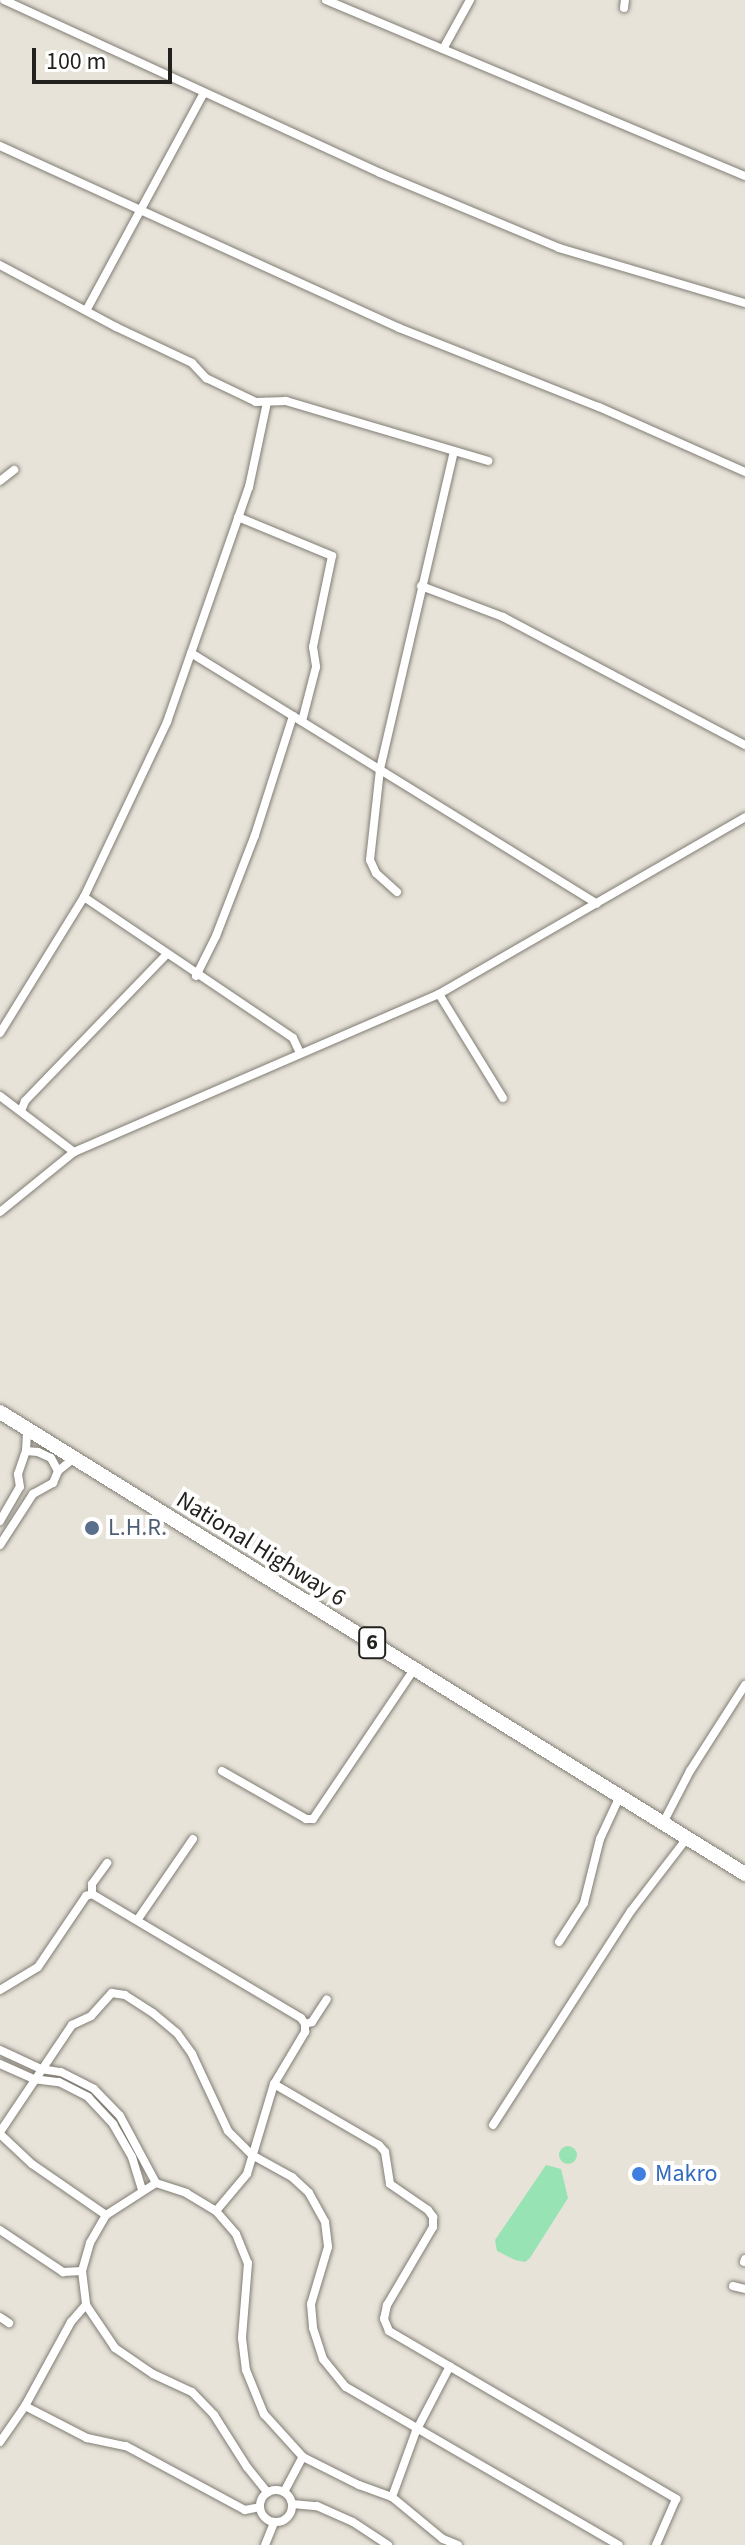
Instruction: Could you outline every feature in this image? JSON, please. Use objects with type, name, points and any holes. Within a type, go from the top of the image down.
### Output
[{"type":"highway","name":"National Highway 6","points":[[0,1412],[745,1874]]},
{"type":"street","points":[[4,0],[204,93],[559,248],[745,303]]},
{"type":"street","points":[[326,0],[745,176]]},
{"type":"street","points":[[443,49],[470,0]]},
{"type":"street","points":[[87,309],[204,93]]},
{"type":"street","points":[[0,146],[399,328],[599,407],[745,472]]},
{"type":"street","points":[[0,265],[116,327],[192,363],[206,378],[256,402],[286,401],[488,461]]},
{"type":"street","points":[[0,1033],[84,897],[145,773],[238,517],[267,402]]},
{"type":"street","points":[[397,892],[376,873],[370,860],[380,769],[454,451]]},
{"type":"street","points":[[0,481],[14,470]]},
{"type":"street","points":[[238,517],[332,556],[313,647],[316,667],[302,721]]},
{"type":"street","points":[[421,586],[503,617],[745,745]]},
{"type":"street","points":[[191,653],[597,904]]},
{"type":"street","points":[[196,976],[216,936],[255,835],[293,716]]},
{"type":"street","points":[[0,1212],[74,1152],[439,994],[745,817]]},
{"type":"street","points":[[84,897],[196,976],[293,1038],[300,1053]]},
{"type":"street","points":[[21,1111],[25,1101],[167,954]]},
{"type":"street","points":[[439,994],[503,1098]]},
{"type":"street","points":[[0,1096],[74,1152]]},
{"type":"street","points":[[0,1521],[20,1487],[18,1474],[26,1451],[27,1429]]},
{"type":"street","points":[[26,1451],[51,1458],[58,1471]]},
{"type":"street","points":[[0,1545],[33,1494],[53,1483],[58,1471],[73,1459]]},
{"type":"street","points":[[222,1771],[306,1819],[313,1819],[414,1669]]},
{"type":"street","points":[[663,1823],[690,1771],[745,1685]]},
{"type":"street","points":[[559,1942],[584,1903],[600,1839],[620,1796]]},
{"type":"street","points":[[493,2125],[631,1911],[687,1838]]},
{"type":"street","points":[[138,1919],[193,1839]]},
{"type":"street","points":[[92,1894],[92,1884],[107,1863]]},
{"type":"street","points":[[0,1990],[38,1967],[86,1896],[92,1894],[301,2018],[305,2032],[274,2084],[247,2174],[216,2211]]},
{"type":"street","points":[[106,2215],[32,2164],[0,2133],[33,2079],[72,2025],[91,2016],[112,1993],[125,1995],[177,2033],[205,2076],[228,2131],[252,2155],[292,2177],[309,2193],[325,2222],[328,2247],[311,2304],[313,2328],[323,2359],[346,2387],[416,2431],[619,2545]]},
{"type":"street","points":[[305,2024],[312,2022],[327,1999]]},
{"type":"street","points":[[0,2050],[41,2069],[61,2072],[94,2089],[120,2116],[156,2183]]},
{"type":"street","points":[[0,2064],[33,2079],[59,2082],[88,2097],[113,2124],[132,2157],[142,2189]]},
{"type":"street","points":[[274,2084],[379,2145],[385,2152],[390,2184],[428,2210],[433,2227],[387,2305],[384,2319],[389,2331],[676,2499],[656,2545]]},
{"type":"street","points":[[268,2493],[247,2467],[214,2415],[192,2392],[153,2374],[115,2348],[86,2305],[82,2271],[90,2243],[106,2215],[142,2189],[156,2183],[186,2193],[216,2211],[236,2234],[248,2263],[242,2338],[246,2370],[264,2414],[303,2457],[359,2485],[392,2497],[443,2539],[458,2545]]},
{"type":"street","points":[[0,2230],[63,2272],[82,2271]]},
{"type":"street","points":[[733,2286],[745,2289]]},
{"type":"street","points":[[0,2442],[25,2406],[71,2322],[86,2305]]},
{"type":"street","points":[[0,2317],[9,2323]]},
{"type":"street","points":[[392,2497],[416,2431],[450,2366]]},
{"type":"street","points":[[25,2406],[87,2438],[126,2446],[245,2510],[260,2507],[268,2493]]},
{"type":"street","points":[[284,2492],[303,2457]]},
{"type":"street","points":[[268,2493],[284,2492]]},
{"type":"street","points":[[260,2507],[264,2517],[274,2523],[284,2521],[291,2514],[292,2504],[284,2492]]},
{"type":"street","points":[[292,2504],[329,2511],[353,2522],[388,2545]]},
{"type":"street","points":[[265,2545],[274,2523]]},
{"type":"green space","points":[[568,2146],[577,2155],[568,2164],[559,2155]]},
{"type":"green space","points":[[546,2165],[561,2169],[568,2198],[530,2258],[525,2262],[515,2260],[497,2251],[495,2240]]},
{"type":"place","name":"L.H.R.","points":[[92,1528]]},
{"type":"place","name":"Makro","points":[[639,2174]]}]
